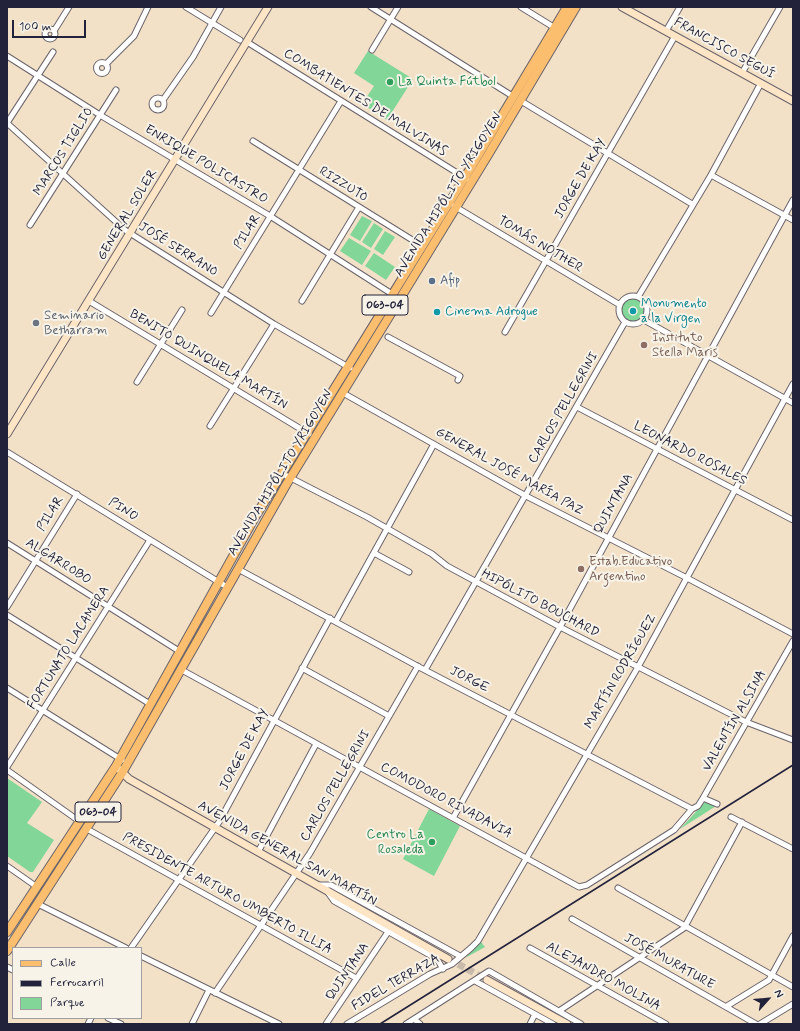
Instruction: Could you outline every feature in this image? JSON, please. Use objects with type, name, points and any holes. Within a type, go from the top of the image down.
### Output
[{"type":"main road","name":"AVENIDA HIPÓLITO YRIGOYEN","points":[[517,99],[567,7]]},
{"type":"main road","name":"AVENIDA HIPÓLITO YRIGOYEN","points":[[7,950],[128,764],[227,587],[315,438],[356,372],[452,205],[576,7]]},
{"type":"main road","name":"AVENIDA HIPÓLITO YRIGOYEN","points":[[7,932],[116,766],[255,517],[283,474],[422,246],[452,205]]},
{"type":"street","points":[[54,31],[69,7]]},
{"type":"street","points":[[106,64],[134,36],[148,7]]},
{"type":"street","name":"COMBATIENTES DE MALVINAS","points":[[186,7],[244,41],[468,180]]},
{"type":"street","points":[[163,100],[193,57],[211,22],[221,7]]},
{"type":"street","name":"GENERAL SOLER","points":[[8,431],[175,160],[244,41],[268,7]]},
{"type":"street","points":[[371,7],[517,99],[692,204]]},
{"type":"street","points":[[372,50],[398,7]]},
{"type":"street","points":[[521,7],[555,28]]},
{"type":"street","name":"FRANCISCO SEGUÍ","points":[[622,7],[793,101]]},
{"type":"street","points":[[666,31],[680,7]]},
{"type":"street","points":[[742,73],[780,7]]},
{"type":"street","name":"JORGE DE KAY","points":[[505,332],[547,262],[675,36]]},
{"type":"street","points":[[7,123],[53,52]]},
{"type":"street","name":"ENRIQUE POLICASTRO","points":[[7,56],[100,115],[270,216],[392,294]]},
{"type":"street","points":[[638,297],[692,204],[711,175],[761,83]]},
{"type":"street","name":"MARCOS TIGLIO","points":[[30,226],[116,90]]},
{"type":"street","name":"PILAR","points":[[211,313],[341,101]]},
{"type":"street","name":"JOSÉ SERRANO","points":[[7,123],[130,234],[224,291],[274,324],[356,372]]},
{"type":"street","name":"RIZZUTO","points":[[253,141],[422,246]]},
{"type":"street","points":[[711,175],[793,220]]},
{"type":"street","name":"QUINTANA","points":[[453,818],[560,627],[793,200]]},
{"type":"street","name":"TOMÁS NOTHER","points":[[452,205],[620,305]]},
{"type":"street","points":[[302,302],[359,208]]},
{"type":"street","points":[[629,297],[638,297],[646,305],[647,313],[644,320],[633,325],[625,322],[620,314],[620,305],[629,297]]},
{"type":"street","name":"BENITO QUINQUELA MARTÍN","points":[[89,301],[315,438]]},
{"type":"street","points":[[137,382],[182,310]]},
{"type":"street","points":[[644,320],[793,403]]},
{"type":"street","name":"CARLOS PELLEGRINI","points":[[425,670],[625,322]]},
{"type":"street","points":[[210,426],[274,324]]},
{"type":"street","points":[[388,337],[460,376],[458,380]]},
{"type":"street","name":"MARTÍN RODRÍGUEZ","points":[[452,960],[471,948],[478,940],[638,667],[793,384]]},
{"type":"street","name":"GENERAL JOSÉ MARÍA PAZ","points":[[343,393],[526,496],[793,634]]},
{"type":"street","name":"LEONARDO ROSALES","points":[[577,407],[793,520]]},
{"type":"street","points":[[336,621],[434,444]]},
{"type":"street","name":"PINO","points":[[7,452],[227,587]]},
{"type":"street","name":"HIPÓLITO BOUCHARD","points":[[283,474],[387,529],[432,554],[447,566],[475,582],[560,627],[746,722],[793,740]]},
{"type":"street","name":"PILAR","points":[[7,607],[77,494]]},
{"type":"street","name":"FORTUNATO LACAMERA","points":[[7,767],[44,711],[107,606],[150,540]]},
{"type":"street","name":"ALGARROBO","points":[[7,543],[179,651]]},
{"type":"street","points":[[374,553],[409,572]]},
{"type":"street","name":"JORGE","points":[[238,569],[425,670],[692,808]]},
{"type":"street","points":[[7,615],[150,704]]},
{"type":"street","name":"JORGE DE KAY","points":[[132,947],[215,829],[273,720],[330,618]]},
{"type":"street","name":"VALENTÍN ALSINA","points":[[692,808],[698,806],[704,798],[793,641]]},
{"type":"street","name":"CARLOS PELLEGRINI","points":[[192,1024],[212,991],[261,926],[297,873],[418,666]]},
{"type":"street","points":[[302,668],[389,716]]},
{"type":"street","name":"COMODORO RIVADAVIA","points":[[180,669],[577,886],[584,886],[674,830],[692,808]]},
{"type":"street","points":[[7,688],[128,764]]},
{"type":"street","points":[[258,852],[316,744]]},
{"type":"street","name":"AVENIDA GENERAL SAN MARTÍN","points":[[116,766],[129,779],[215,829],[452,960]]},
{"type":"street","points":[[7,770],[79,821]]},
{"type":"street","points":[[704,798],[717,804]]},
{"type":"street","points":[[731,817],[793,849]]},
{"type":"street","points":[[559,1011],[682,931],[742,822]]},
{"type":"street","name":"PRESIDENTE ARTURO UMBERTO ILLIA","points":[[87,829],[356,978]]},
{"type":"street","points":[[7,866],[36,887]]},
{"type":"street","points":[[443,969],[437,959],[334,901],[322,887],[331,885],[460,956]]},
{"type":"street","points":[[618,888],[793,987]]},
{"type":"street","points":[[38,904],[124,947]]},
{"type":"street","name":"JOSÉ MURATURE","points":[[572,919],[727,1006],[756,1024]]},
{"type":"street","name":"QUINTANA","points":[[326,1024],[388,932]]},
{"type":"street","points":[[727,1006],[766,984],[772,976],[793,936]]},
{"type":"street","name":"ALEJANDRO MOLINA","points":[[530,948],[666,1024]]},
{"type":"street","points":[[142,956],[279,1024]]},
{"type":"street","name":"FIDEL TERRAZA","points":[[346,1024],[430,974],[443,969],[452,960]]},
{"type":"street","points":[[406,1024],[475,981],[484,978],[489,971],[581,1024]]},
{"type":"street","points":[[484,978],[567,1024]]},
{"type":"street","points":[[475,981],[553,1024]]},
{"type":"street","points":[[760,1024],[793,1004]]},
{"type":"street","points":[[530,1024],[535,1014]]},
{"type":"street","points":[[110,1019],[121,1024]]},
{"type":"street","points":[[414,1019],[420,1024]]},
{"type":"green space","name":"La Quinta Fútbol","points":[[368,51],[413,79],[387,120],[362,104],[374,86],[354,73]]},
{"type":"green space","points":[[362,216],[372,221],[360,241],[350,235]]},
{"type":"green space","points":[[374,223],[383,229],[371,248],[362,242]]},
{"type":"green space","points":[[385,231],[395,237],[383,255],[374,249]]},
{"type":"green space","points":[[349,238],[371,251],[362,265],[340,251]]},
{"type":"green space","points":[[374,253],[395,267],[386,280],[365,266]]},
{"type":"green space","points":[[634,298],[642,302],[646,310],[642,318],[634,322],[626,318],[622,310],[626,302]]},
{"type":"green space","points":[[7,778],[42,802],[27,823],[54,840],[33,872],[30,872],[7,856]]},
{"type":"green space","points":[[705,802],[716,806],[680,829]]},
{"type":"green space","name":"Centro La Rosaleda","points":[[429,809],[460,826],[434,876],[403,859]]},
{"type":"green space","points":[[481,942],[485,947],[465,958]]},
{"type":"tunnel","points":[[449,959],[487,980]]},
{"type":"railway","points":[[380,1024],[793,765]]},
{"type":"place","name":"La Quinta Fútbol","points":[[390,82]]},
{"type":"place","name":"Afip","points":[[432,281]]},
{"type":"place","name":"Monumento a la Virgen","points":[[633,311]]},
{"type":"place","name":"Cinema Adrogue","points":[[437,312]]},
{"type":"place","name":"Seminario Betharram","points":[[36,323]]},
{"type":"place","name":"Instituto Stella Maris","points":[[644,345]]},
{"type":"place","name":"Estab.Educativo Argentino","points":[[581,569]]},
{"type":"place","name":"Centro La Rosaleda","points":[[432,842]]}]
